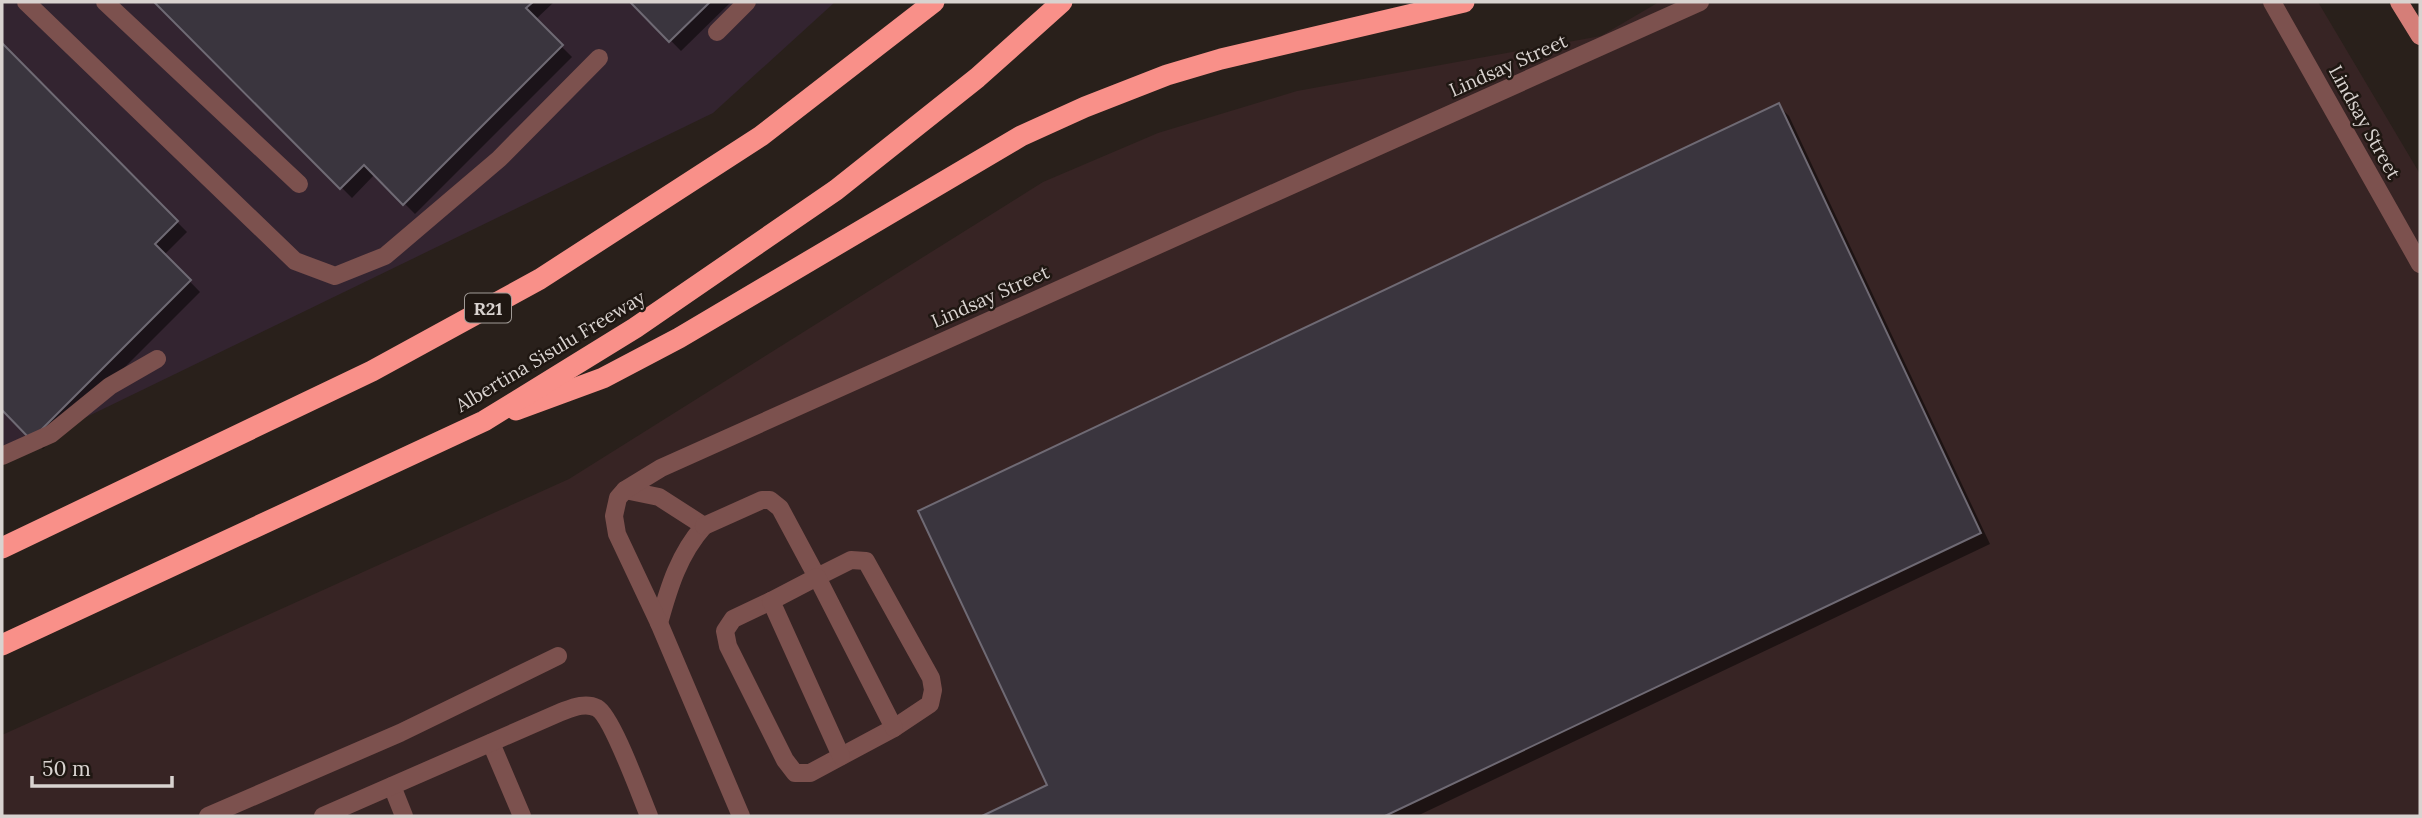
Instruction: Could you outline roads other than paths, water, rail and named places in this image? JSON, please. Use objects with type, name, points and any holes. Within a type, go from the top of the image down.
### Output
[{"type":"highway","name":"R21","points":[[2,548],[372,371],[540,279],[761,136],[934,2]]},
{"type":"highway","name":"Albertina Sisulu Freeway","points":[[2,645],[484,421],[635,328],[836,190],[977,78],[1062,2]]},
{"type":"highway","points":[[484,421],[548,401],[603,378],[679,338],[1021,135],[1085,107],[1167,75],[1221,60],[1464,2]]},
{"type":"main road","points":[[2399,2],[2420,36]]},
{"type":"street","points":[[26,2],[295,261],[335,276],[385,256],[499,159],[599,58]]},
{"type":"street","points":[[105,2],[299,184]]},
{"type":"street","points":[[718,32],[747,2]]},
{"type":"street","name":"Lindsay Street","points":[[625,490],[661,468],[1700,2]]},
{"type":"street","name":"Lindsay Street","points":[[2272,2],[2420,264]]},
{"type":"street","points":[[2,456],[51,434],[110,386],[157,359]]},
{"type":"street","points":[[704,526],[659,497],[625,490],[615,505],[617,534],[659,623],[741,816]]},
{"type":"street","points":[[659,623],[670,582],[689,542],[704,526],[762,500],[776,503],[894,728]]},
{"type":"street","points":[[851,560],[866,561],[931,678],[933,690],[930,704],[894,728],[810,773],[795,773],[785,760],[727,646],[725,631],[733,619],[771,601],[851,560]]},
{"type":"street","points":[[771,601],[841,756]]},
{"type":"street","points":[[208,816],[400,733],[558,656]]},
{"type":"street","points":[[323,816],[579,706],[601,709],[615,734],[649,816]]},
{"type":"street","points":[[491,743],[522,816]]},
{"type":"street","points":[[392,786],[404,816]]}]
